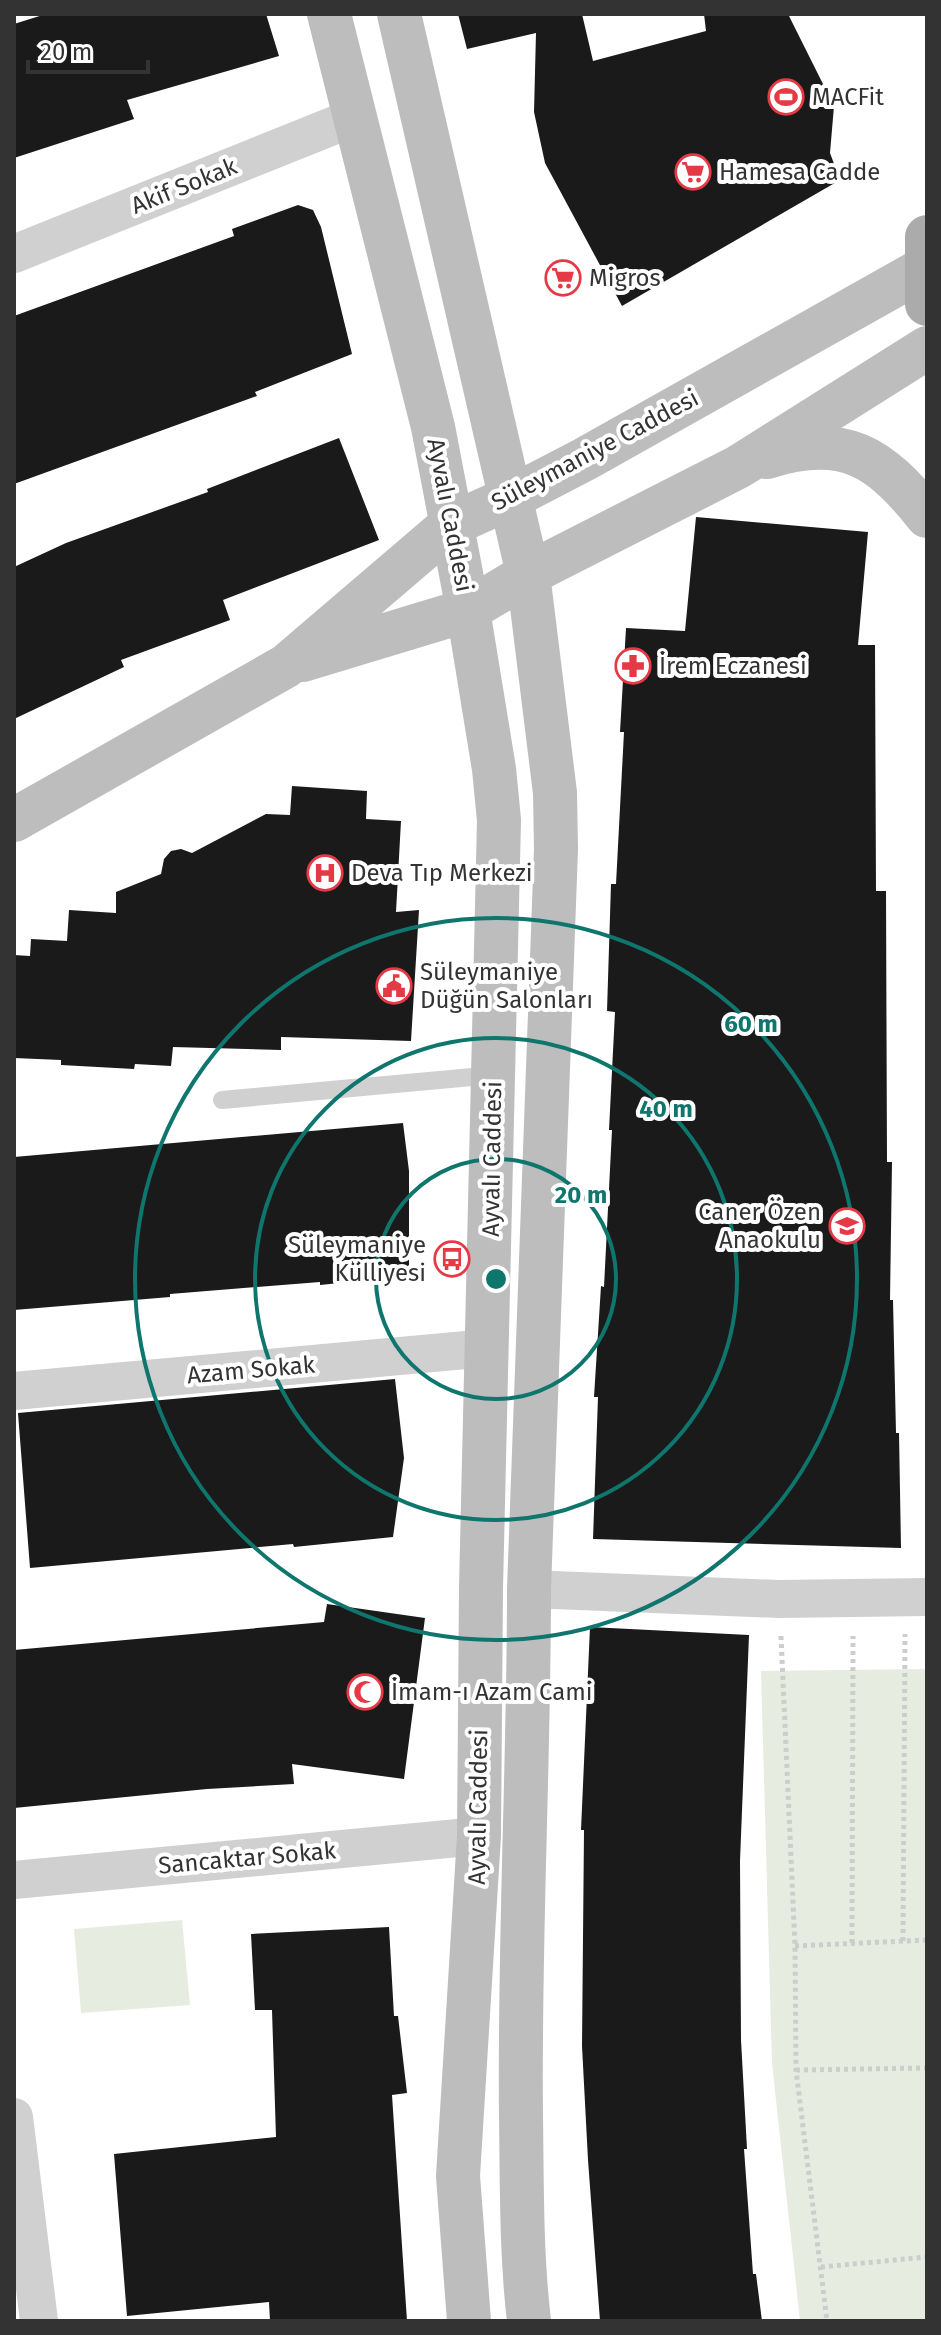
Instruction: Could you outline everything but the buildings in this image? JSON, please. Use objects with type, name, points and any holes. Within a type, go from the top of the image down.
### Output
[{"type":"main road","name":"Ayvalı Caddesi","points":[[329,14],[433,427],[468,610],[494,769],[499,820],[481,1588],[479,1836],[458,2176],[469,2321]]},
{"type":"main road","name":"Ayvalı Caddesi","points":[[399,14],[528,574],[555,793],[556,849],[529,1589],[520,1986],[523,2269],[529,2321]]},
{"type":"main road","points":[[927,237],[927,304]]},
{"type":"main road","name":"Süleymaniye Caddesi","points":[[14,820],[286,666],[452,524],[510,498],[927,267]]},
{"type":"main road","name":"Süleymaniye Caddesi","points":[[286,666],[468,610],[528,574],[738,467],[927,348]]},
{"type":"main road","name":"Süleymaniye Caddesi","points":[[738,467],[782,453],[823,447],[850,450],[880,466],[927,516]]},
{"type":"street","name":"Akif Sokak","points":[[14,254],[355,117]]},
{"type":"street","name":"Azam Sokak","points":[[14,1391],[488,1348]]},
{"type":"street","points":[[529,1589],[779,1599],[916,1598]]},
{"type":"street","name":"Sancaktar Sokak","points":[[14,1880],[479,1836]]},
{"type":"street","points":[[14,2117],[39,2321]]},
{"type":"lane","points":[[222,1100],[494,1075]]},
{"type":"path","points":[[903,1941],[916,1598]]},
{"type":"path","points":[[779,1599],[795,1946],[796,2070],[827,2321]]},
{"type":"path","points":[[852,1943],[853,1600]]},
{"type":"path","points":[[795,1946],[927,1940]]},
{"type":"path","points":[[796,2070],[927,2068]]},
{"type":"path","points":[[821,2267],[927,2257]]},
{"type":"shaded area","points":[[927,1669],[927,2321],[800,2321],[772,2063],[761,1671]]},
{"type":"shaded area","points":[[182,1920],[190,2005],[81,2013],[74,1929]]},
{"type":"place","name":"MACFit","points":[[786,97]]},
{"type":"place","name":"Hamesa Cadde","points":[[693,172]]},
{"type":"place","name":"Migros","points":[[563,278]]},
{"type":"place","name":"İrem Eczanesi","points":[[633,666]]},
{"type":"place","name":"Deva Tıp Merkezi","points":[[325,873]]},
{"type":"place","name":"Süleymaniye Düğün Salonları","points":[[394,986]]},
{"type":"place","name":"Caner Özen Anaokulu","points":[[847,1226]]},
{"type":"place","name":"Süleymaniye Külliyesi","points":[[452,1259]]},
{"type":"place","name":"İmam-ı Azam Cami","points":[[365,1692]]}]
